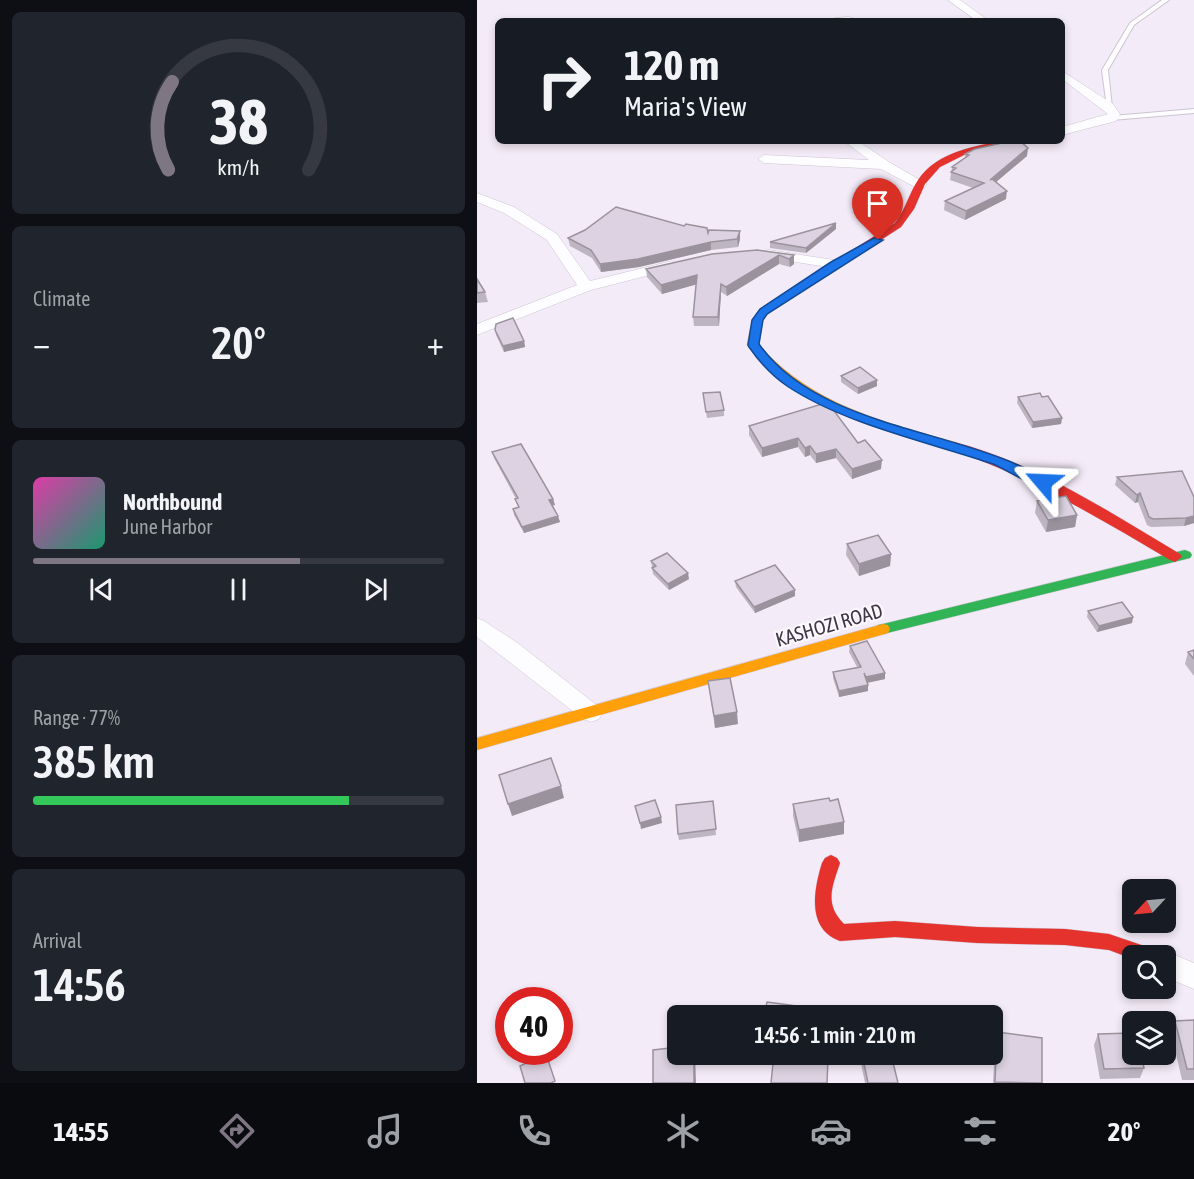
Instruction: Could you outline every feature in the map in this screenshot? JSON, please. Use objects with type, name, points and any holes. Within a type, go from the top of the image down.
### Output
[{"type":"street","points":[[953,0],[980,18]]},
{"type":"street","points":[[1065,76],[1110,112]]},
{"type":"street","points":[[1065,130],[1110,112]]},
{"type":"street","points":[[854,144],[884,165],[920,184]]},
{"type":"street","points":[[994,144],[964,152],[930,169],[920,184],[910,211],[897,225],[878,240],[834,264],[763,311],[757,320],[753,345],[768,365],[792,384],[848,412],[1001,462],[1175,556]]},
{"type":"street","points":[[764,159],[884,165]]},
{"type":"street","points":[[477,196],[509,210],[552,237],[587,287]]},
{"type":"street","points":[[758,252],[834,264]]},
{"type":"street","points":[[477,330],[587,287],[690,261]]},
{"type":"street","name":"KASHOZI ROAD","points":[[477,744],[895,626],[1194,553]]},
{"type":"street","points":[[477,626],[591,713]]},
{"type":"street","points":[[831,863],[821,906],[824,919],[840,933],[895,929],[1110,941],[1125,945]]},
{"type":"street","points":[[1176,969],[1194,976]]},
{"type":"lane","points":[[1166,0],[1132,24],[1105,70],[1110,112],[1194,111]]},
{"type":"building","points":[[998,144],[1023,144],[1028,148],[990,180],[992,179],[1007,191],[966,211],[945,201],[984,183],[951,172],[956,168],[952,167],[969,155],[965,154],[975,149]]},
{"type":"building","points":[[616,207],[684,226],[686,224],[707,228],[708,233],[709,230],[740,231],[737,239],[711,242],[638,259],[600,264],[591,250],[568,238],[585,230]]},
{"type":"building","points":[[836,223],[806,248],[770,242]]},
{"type":"building","points":[[757,250],[794,255],[789,259],[779,255],[726,287],[721,284],[718,317],[693,317],[697,275],[661,285],[646,269],[712,254]]},
{"type":"building","points":[[477,279],[485,292],[477,293]]},
{"type":"building","points":[[513,318],[524,341],[503,346],[495,330],[496,324]]},
{"type":"building","points":[[860,367],[877,380],[858,388],[841,376]]},
{"type":"building","points":[[720,392],[724,410],[706,412],[703,393]]},
{"type":"building","points":[[1040,393],[1042,397],[1048,396],[1062,418],[1033,422],[1018,397]]},
{"type":"building","points":[[822,404],[832,408],[858,443],[865,440],[882,460],[852,469],[836,449],[816,454],[810,446],[805,448],[798,438],[762,448],[749,426]]},
{"type":"building","points":[[521,444],[553,499],[549,500],[558,516],[522,527],[513,509],[519,507],[515,499],[518,498],[492,452]]},
{"type":"building","points":[[1182,471],[1194,497],[1194,516],[1186,518],[1153,519],[1149,517],[1140,493],[1137,495],[1117,477]]},
{"type":"building","points":[[1066,496],[1077,515],[1048,520],[1037,501]]},
{"type":"building","points":[[878,535],[891,554],[859,564],[847,544]]},
{"type":"building","points":[[667,553],[688,573],[668,584],[652,568],[656,566],[651,561]]},
{"type":"building","points":[[775,565],[795,590],[754,607],[735,581]]},
{"type":"building","points":[[1122,602],[1133,617],[1099,626],[1088,611]]},
{"type":"building","points":[[867,641],[885,673],[866,677],[864,673],[868,685],[839,691],[833,672],[861,667],[850,646]]},
{"type":"building","points":[[1194,650],[1194,659],[1188,652]]},
{"type":"building","points":[[730,678],[737,712],[714,716],[708,681]]},
{"type":"building","points":[[551,758],[561,786],[508,804],[499,775]]},
{"type":"building","points":[[829,798],[830,801],[838,799],[844,822],[799,830],[793,804]]},
{"type":"building","points":[[655,800],[661,817],[640,823],[635,806]]},
{"type":"building","points":[[713,801],[716,829],[678,834],[676,805]]},
{"type":"building","points":[[767,1002],[789,1005],[766,1005]]},
{"type":"building","points":[[1194,1020],[1194,1069],[1187,1069],[1176,1021]]},
{"type":"building","points":[[1003,1033],[1042,1038],[1042,1083],[995,1082],[996,1065],[1003,1065]]},
{"type":"building","points":[[1122,1033],[1122,1065],[1143,1065],[1144,1068],[1104,1069],[1098,1034]]},
{"type":"building","points":[[667,1048],[667,1065],[694,1065],[694,1083],[653,1083],[653,1050]]},
{"type":"building","points":[[550,1065],[555,1081],[525,1083],[520,1066]]},
{"type":"building","points":[[773,1065],[828,1065],[827,1083],[771,1083]]},
{"type":"building","points":[[864,1065],[894,1065],[898,1083],[868,1083]]},
{"type":"traffic: fast","points":[[883,629],[1185,555]]},
{"type":"traffic: slow","points":[[767,309],[758,320],[753,345],[775,369],[797,386],[818,399],[862,418],[954,446]]},
{"type":"traffic: slow","points":[[477,744],[883,629]]},
{"type":"traffic: jam","points":[[767,309],[898,225],[909,209],[920,184],[937,165],[960,154],[999,144]]},
{"type":"traffic: jam","points":[[954,446],[1012,468],[1068,495],[1175,557]]},
{"type":"traffic: jam","points":[[831,863],[823,892],[823,908],[826,916],[840,933],[895,929],[977,935],[1065,937],[1109,942],[1122,947]]},
{"type":"route","points":[[878,240],[834,264],[763,311],[757,320],[753,345],[768,365],[792,384],[823,401],[857,415],[1001,462],[1043,482]]}]
